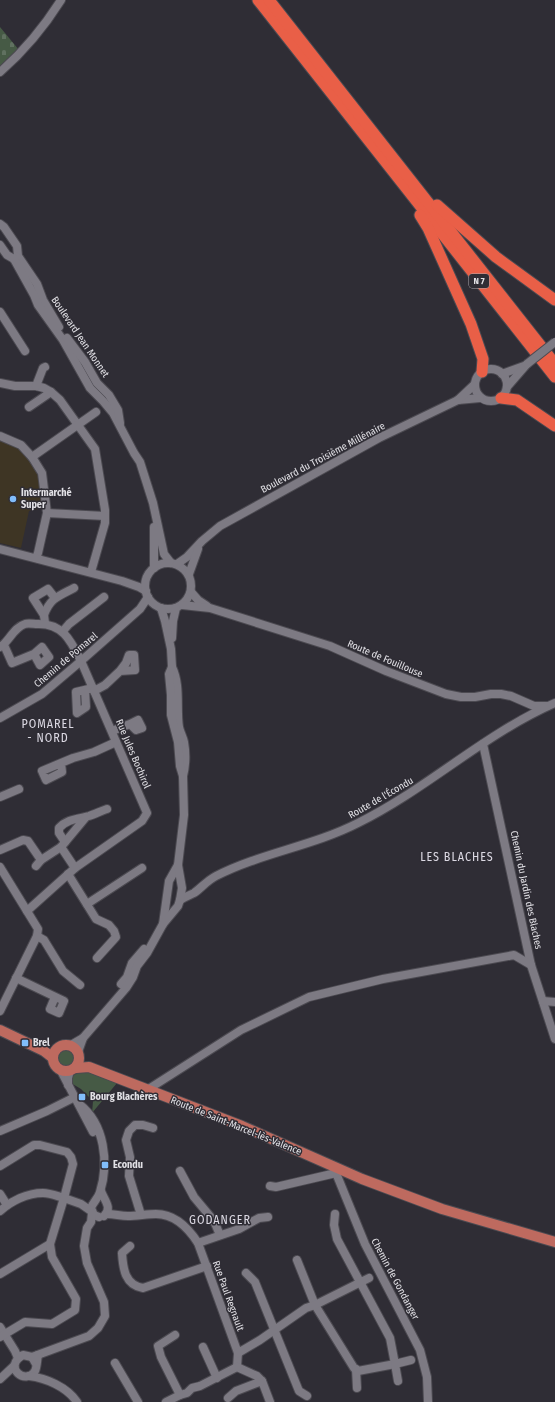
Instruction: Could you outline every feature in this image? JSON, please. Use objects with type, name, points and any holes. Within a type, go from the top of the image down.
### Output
[{"type":"highway","name":"N 7","points":[[258,0],[555,377]]},
{"type":"highway","name":"N 7","points":[[269,0],[555,364]]},
{"type":"highway","points":[[404,185],[410,201],[428,228],[472,324],[483,359],[482,372]]},
{"type":"highway","points":[[418,189],[496,256],[555,300]]},
{"type":"highway","points":[[501,398],[517,400],[555,426]]},
{"type":"main road","points":[[0,1030],[44,1051],[54,1054]]},
{"type":"main road","points":[[63,1045],[76,1052],[79,1063],[69,1070],[55,1066],[54,1054],[63,1045]]},
{"type":"main road","name":"Route de Saint-Marcel-lès-Valence","points":[[76,1052],[89,1067],[242,1126],[337,1171],[442,1209],[555,1242]]},
{"type":"main road","name":"Route de Saint-Marcel-lès-Valence","points":[[69,1070],[89,1067]]},
{"type":"street","points":[[0,72],[25,48],[62,0]]},
{"type":"street","name":"Boulevard Jean Monnet","points":[[0,224],[4,226],[17,246],[16,258],[38,305],[63,340],[90,388],[113,413],[140,462],[149,488],[164,554],[174,563]]},
{"type":"street","name":"Boulevard Jean Monnet","points":[[0,245],[7,255],[16,258]]},
{"type":"street","points":[[0,312],[25,351]]},
{"type":"street","points":[[507,387],[502,374],[492,369],[482,372],[475,380],[474,385],[480,398],[488,402],[493,402],[501,398],[507,387],[526,365],[555,342]]},
{"type":"street","points":[[502,374],[526,365]]},
{"type":"street","points":[[36,386],[43,368],[45,368]]},
{"type":"street","points":[[0,383],[15,386],[36,386],[51,392],[60,400],[95,449],[105,516],[104,529],[91,572]]},
{"type":"street","name":"Boulevard du Troisième Millénaire","points":[[174,563],[187,558],[202,541],[220,526],[344,456],[458,400],[474,385]]},
{"type":"street","points":[[29,407],[51,392]]},
{"type":"street","name":"Boulevard du Troisième Millénaire","points":[[458,400],[480,398]]},
{"type":"street","points":[[32,457],[96,412]]},
{"type":"street","points":[[0,436],[21,445],[32,457],[42,473],[47,512],[36,558]]},
{"type":"street","name":"Boulevard Jean Monnet","points":[[134,453],[154,524],[154,568]]},
{"type":"street","points":[[47,512],[105,516]]},
{"type":"street","name":"Boulevard du Troisième Millénaire","points":[[189,574],[194,557],[202,541]]},
{"type":"street","points":[[0,549],[91,572],[139,587],[158,606],[165,621],[170,649],[172,667],[169,674],[171,715],[178,742],[180,766],[183,776],[184,814],[176,875],[182,888],[190,894]]},
{"type":"street","points":[[122,581],[135,582],[141,580],[162,563],[174,563],[185,569],[189,574],[192,586],[191,592],[186,601],[179,606],[166,609],[158,606]]},
{"type":"street","points":[[147,576],[147,594]]},
{"type":"street","points":[[44,619],[48,604],[55,598],[74,588]]},
{"type":"street","points":[[55,598],[48,589],[33,598],[44,619],[63,631],[69,624],[104,597]]},
{"type":"street","name":"Route de Fouillouse","points":[[191,592],[198,600],[210,608]]},
{"type":"street","name":"Chemin de Pomarel","points":[[0,718],[42,694],[140,609],[147,594]]},
{"type":"street","name":"Chemin de Pomarel","points":[[140,609],[158,606]]},
{"type":"street","points":[[170,649],[173,621],[179,606]]},
{"type":"street","name":"Route de Fouillouse","points":[[179,606],[210,608],[330,646],[386,671],[446,694],[461,697],[501,694],[534,706],[552,705]]},
{"type":"street","points":[[34,654],[12,663],[2,646],[10,635],[24,624],[44,619]]},
{"type":"street","name":"Rue Jules Bochirol","points":[[27,911],[72,871],[142,821],[147,813],[112,731],[91,690],[81,661],[72,642],[63,631]]},
{"type":"street","points":[[91,690],[105,685],[120,671]]},
{"type":"street","name":"Route de l'Écondu","points":[[180,900],[215,877],[264,857],[314,842],[357,824],[388,807],[434,778],[511,725],[552,705]]},
{"type":"street","points":[[112,731],[130,724]]},
{"type":"street","points":[[61,763],[94,752],[116,742]]},
{"type":"street","name":"Chemin du Jardin des Blaches","points":[[483,744],[531,965],[555,1039]]},
{"type":"street","points":[[0,797],[18,789]]},
{"type":"street","points":[[97,958],[116,937],[114,931],[109,925],[96,919],[87,904],[72,871],[59,833],[59,828],[75,818],[86,817],[107,809]]},
{"type":"street","points":[[0,850],[23,840],[28,841],[39,863],[63,845],[86,817]]},
{"type":"street","points":[[0,867],[38,929],[37,936],[0,1011]]},
{"type":"street","points":[[87,904],[142,868]]},
{"type":"street","points":[[76,1052],[83,1038],[111,1004],[115,992],[127,977],[132,963],[143,949],[153,941],[163,924],[168,913],[169,881],[176,875]]},
{"type":"street","points":[[168,913],[178,906],[182,888]]},
{"type":"street","points":[[37,936],[44,940],[63,971],[80,985]]},
{"type":"street","points":[[147,1090],[241,1030],[310,997],[383,979],[514,955],[531,965]]},
{"type":"street","points":[[16,978],[64,1002],[59,1013],[51,1013]]},
{"type":"street","points":[[543,1001],[555,1002]]},
{"type":"street","points":[[0,1166],[34,1145],[40,1144],[67,1152],[71,1156],[73,1164],[50,1244],[52,1257],[76,1299],[75,1310],[52,1324],[24,1322],[2,1333],[17,1360],[20,1376],[25,1377],[29,1376],[36,1365],[89,1336],[98,1328],[105,1316],[104,1302],[87,1263],[84,1246],[87,1228],[99,1208],[105,1154],[97,1128],[88,1112],[77,1100],[68,1085],[69,1070]]},
{"type":"street","points":[[0,1131],[77,1100]]},
{"type":"street","points":[[141,1215],[130,1176],[130,1157],[126,1140],[129,1131],[135,1125],[143,1125],[153,1128]]},
{"type":"street","points":[[180,1171],[194,1197],[214,1221],[220,1235]]},
{"type":"street","points":[[270,1186],[276,1188],[337,1171]]},
{"type":"street","name":"Chemin de Gondanger","points":[[337,1171],[365,1244],[420,1350],[427,1377],[428,1402]]},
{"type":"street","points":[[0,1211],[7,1205],[28,1194],[43,1193],[64,1198]]},
{"type":"street","points":[[0,1194],[7,1205]]},
{"type":"street","name":"Rue Paul Regnault","points":[[64,1198],[126,1216],[158,1214],[170,1217],[181,1223],[190,1231],[198,1243],[238,1353],[237,1367]]},
{"type":"street","points":[[336,1214],[334,1225],[337,1239],[390,1338],[398,1381]]},
{"type":"street","points":[[198,1243],[239,1229],[259,1218],[268,1218]]},
{"type":"street","points":[[0,1274],[50,1244]]},
{"type":"street","points":[[130,1246],[122,1253],[123,1268],[129,1281],[135,1287],[144,1288],[207,1266]]},
{"type":"street","points":[[297,1260],[315,1305],[354,1368],[358,1371],[411,1360]]},
{"type":"street","points":[[246,1273],[255,1282],[299,1391],[307,1396]]},
{"type":"street","points":[[238,1353],[260,1340],[306,1308],[369,1278]]},
{"type":"street","points":[[175,1335],[158,1346],[161,1357],[180,1395]]},
{"type":"street","points":[[203,1346],[217,1378]]},
{"type":"street","points":[[17,1360],[36,1365],[70,1392],[76,1402]]},
{"type":"street","points":[[0,1379],[7,1373],[17,1360]]},
{"type":"street","points":[[115,1363],[138,1402]]},
{"type":"street","points":[[169,1401],[187,1393],[192,1388],[200,1386],[237,1367],[257,1376],[262,1380],[270,1402]]},
{"type":"street","points":[[356,1369],[358,1388]]},
{"type":"street","points":[[228,1398],[236,1391],[262,1380]]},
{"type":"shaded area","points":[[0,440],[17,447],[22,451],[39,473],[43,508],[29,511],[21,548],[0,543]]},
{"type":"green space","points":[[0,27],[19,50],[0,68]]},
{"type":"green space","points":[[66,1047],[70,1048],[76,1054],[76,1062],[70,1068],[66,1069],[62,1068],[56,1062],[55,1058],[56,1054],[62,1048]]},
{"type":"green space","points":[[81,1071],[85,1071],[117,1083],[92,1113],[93,1101],[81,1089],[71,1083],[74,1076]]},
{"type":"place","name":"Intermarché Super","points":[[13,499]]},
{"type":"place","name":"Brel","points":[[25,1043]]},
{"type":"place","name":"Bourg Blachères","points":[[82,1097]]},
{"type":"place","name":"Econdu","points":[[105,1165]]},
{"type":"district","name":"POMAREL - NORD","points":[[48,731]]},
{"type":"district","name":"LES BLACHES","points":[[457,857]]},
{"type":"district","name":"GODANGER","points":[[220,1220]]}]
